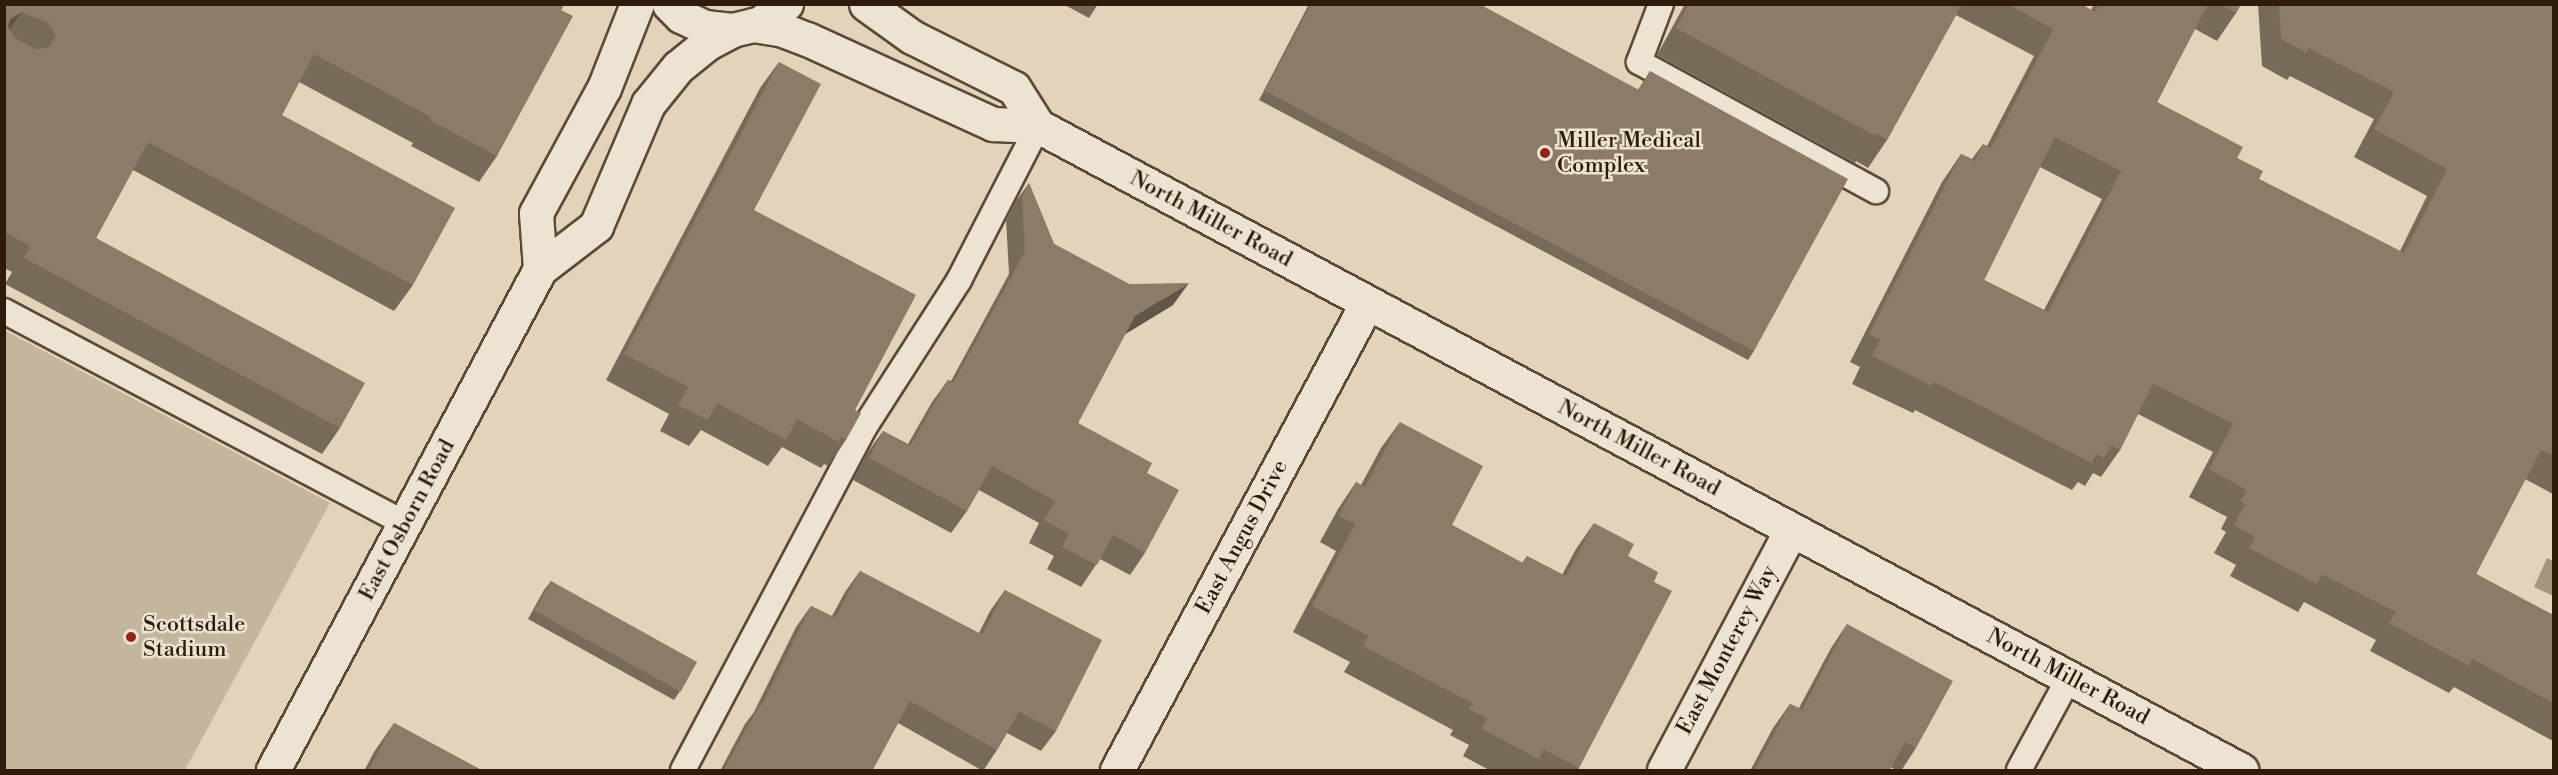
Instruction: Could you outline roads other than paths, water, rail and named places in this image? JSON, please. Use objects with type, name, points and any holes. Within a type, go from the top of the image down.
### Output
[{"type":"street","points":[[540,269],[536,213],[604,88],[638,4]]},
{"type":"street","name":"North Miller Road","points":[[669,4],[681,16],[705,27],[783,30],[993,124],[1038,126],[2241,771]]},
{"type":"street","name":"East Osborn Road","points":[[273,771],[540,269],[596,226],[648,104],[678,67],[708,43],[786,4]]},
{"type":"street","name":"North Miller Road","points":[[866,4],[912,37],[1014,88],[1038,126]]},
{"type":"street","name":"East Angus Drive","points":[[1117,771],[1367,303]]},
{"type":"street","name":"East Monterey Way","points":[[1664,771],[1791,530]]},
{"type":"lane","points":[[1661,4],[1639,62],[1876,191]]},
{"type":"lane","points":[[683,771],[866,425],[959,280],[1038,126]]},
{"type":"lane","points":[[4,311],[405,524]]},
{"type":"lane","points":[[2019,771],[2069,678]]},
{"type":"place","name":"Miller Medical Complex","points":[[1545,153]]},
{"type":"place","name":"Scottsdale Stadium","points":[[131,637]]}]
